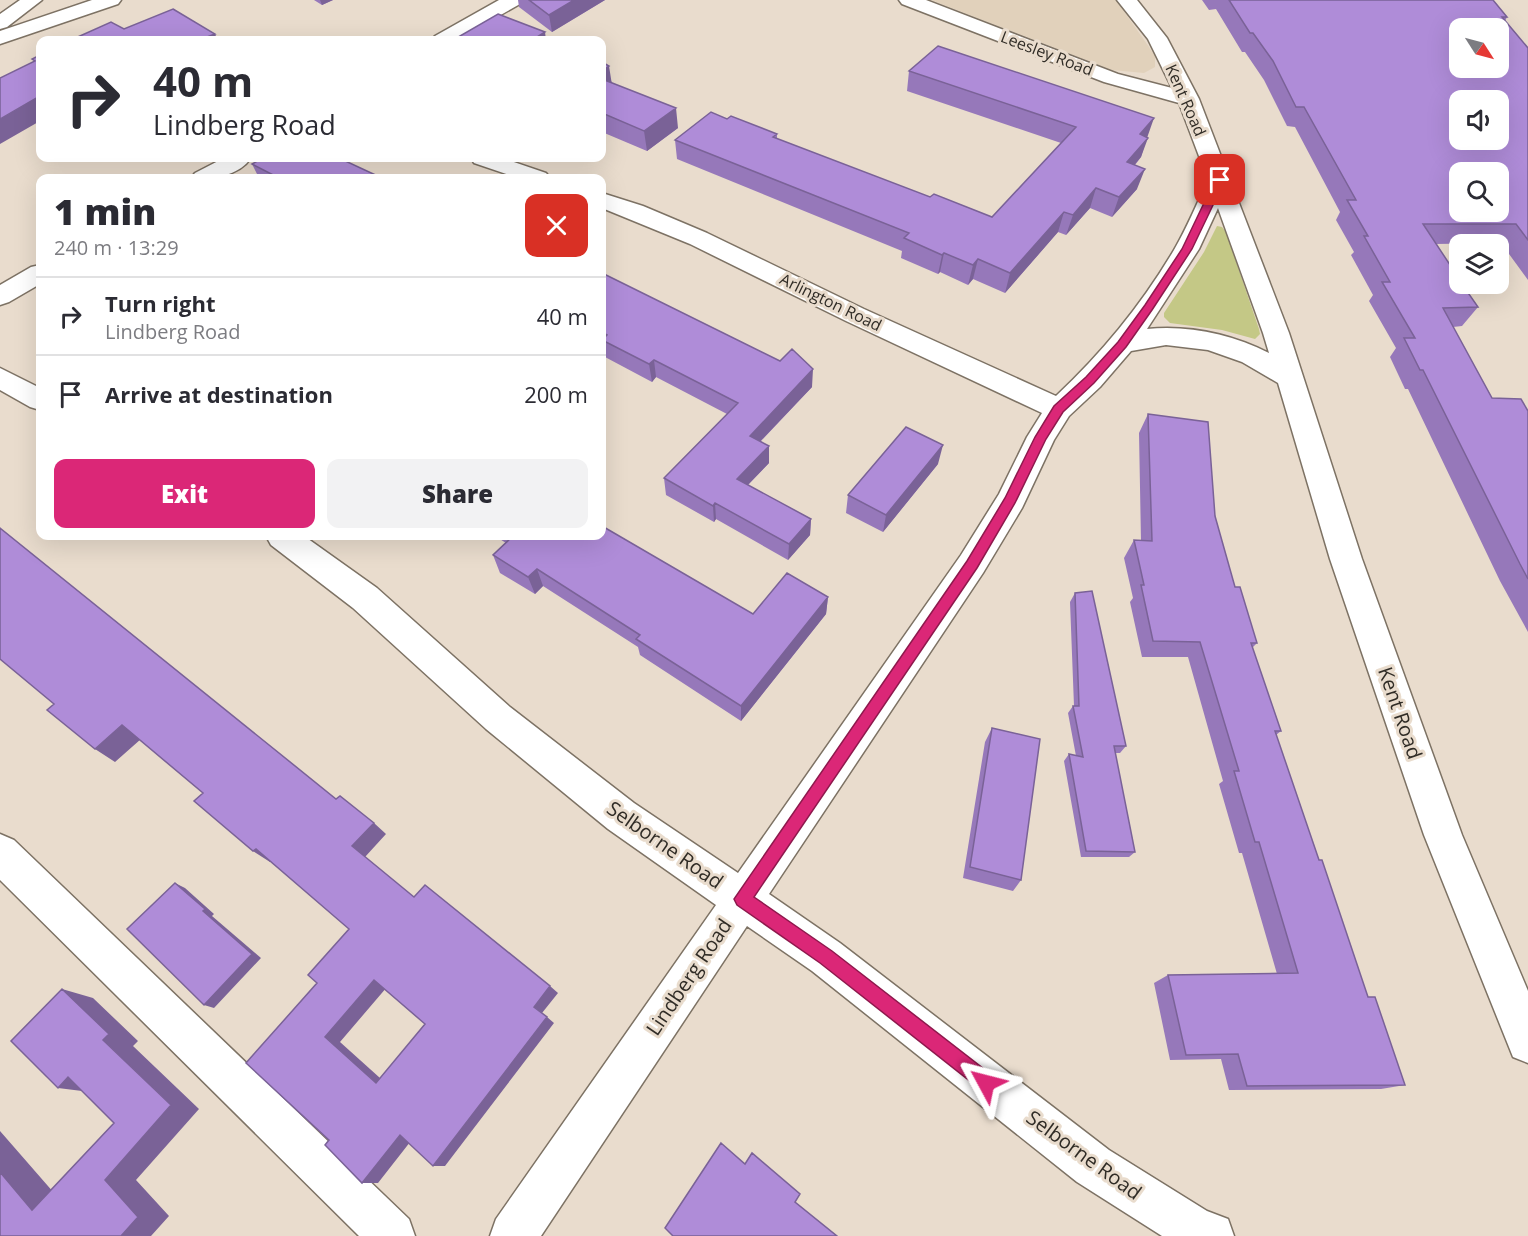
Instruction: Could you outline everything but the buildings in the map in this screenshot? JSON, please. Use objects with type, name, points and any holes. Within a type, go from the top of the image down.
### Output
[{"type":"street","points":[[0,23],[32,0]]},
{"type":"street","points":[[0,38],[111,0]]},
{"type":"street","points":[[449,36],[513,0]]},
{"type":"street","name":"Leesley Road","points":[[909,0],[1111,78],[1188,99]]},
{"type":"street","name":"Kent Road","points":[[1127,0],[1157,38],[1188,99],[1220,180],[1276,333],[1346,559],[1443,835],[1528,1042]]},
{"type":"street","points":[[210,174],[233,162]]},
{"type":"street","points":[[493,162],[527,174]]},
{"type":"street","name":"Lindberg Road","points":[[513,1236],[972,564],[1011,500],[1041,437],[1059,409],[1090,380],[1122,344],[1187,249],[1220,180]]},
{"type":"street","name":"Arlington Road","points":[[606,201],[651,216],[855,315],[1059,409]]},
{"type":"street","points":[[0,296],[36,275]]},
{"type":"street","points":[[1122,344],[1158,335],[1204,339],[1246,352],[1290,378]]},
{"type":"street","points":[[0,378],[36,398]]},
{"type":"street","name":"Selborne Road","points":[[287,540],[365,598],[498,718],[603,802],[826,957],[1093,1166],[1192,1228],[1211,1236]]},
{"type":"street","points":[[0,853],[392,1236]]},
{"type":"shaded area","points":[[931,0],[1116,0],[1155,56],[1155,67],[1144,73],[1112,70]]},
{"type":"green space","points":[[1217,226],[1222,227],[1226,232],[1259,329],[1260,334],[1255,339],[1222,330],[1170,323],[1164,317],[1164,313],[1204,252]]},
{"type":"route","points":[[986,1083],[826,957],[742,899],[972,564],[1011,500],[1041,437],[1059,409],[1090,380],[1122,344],[1149,308],[1187,249],[1220,180]]}]
